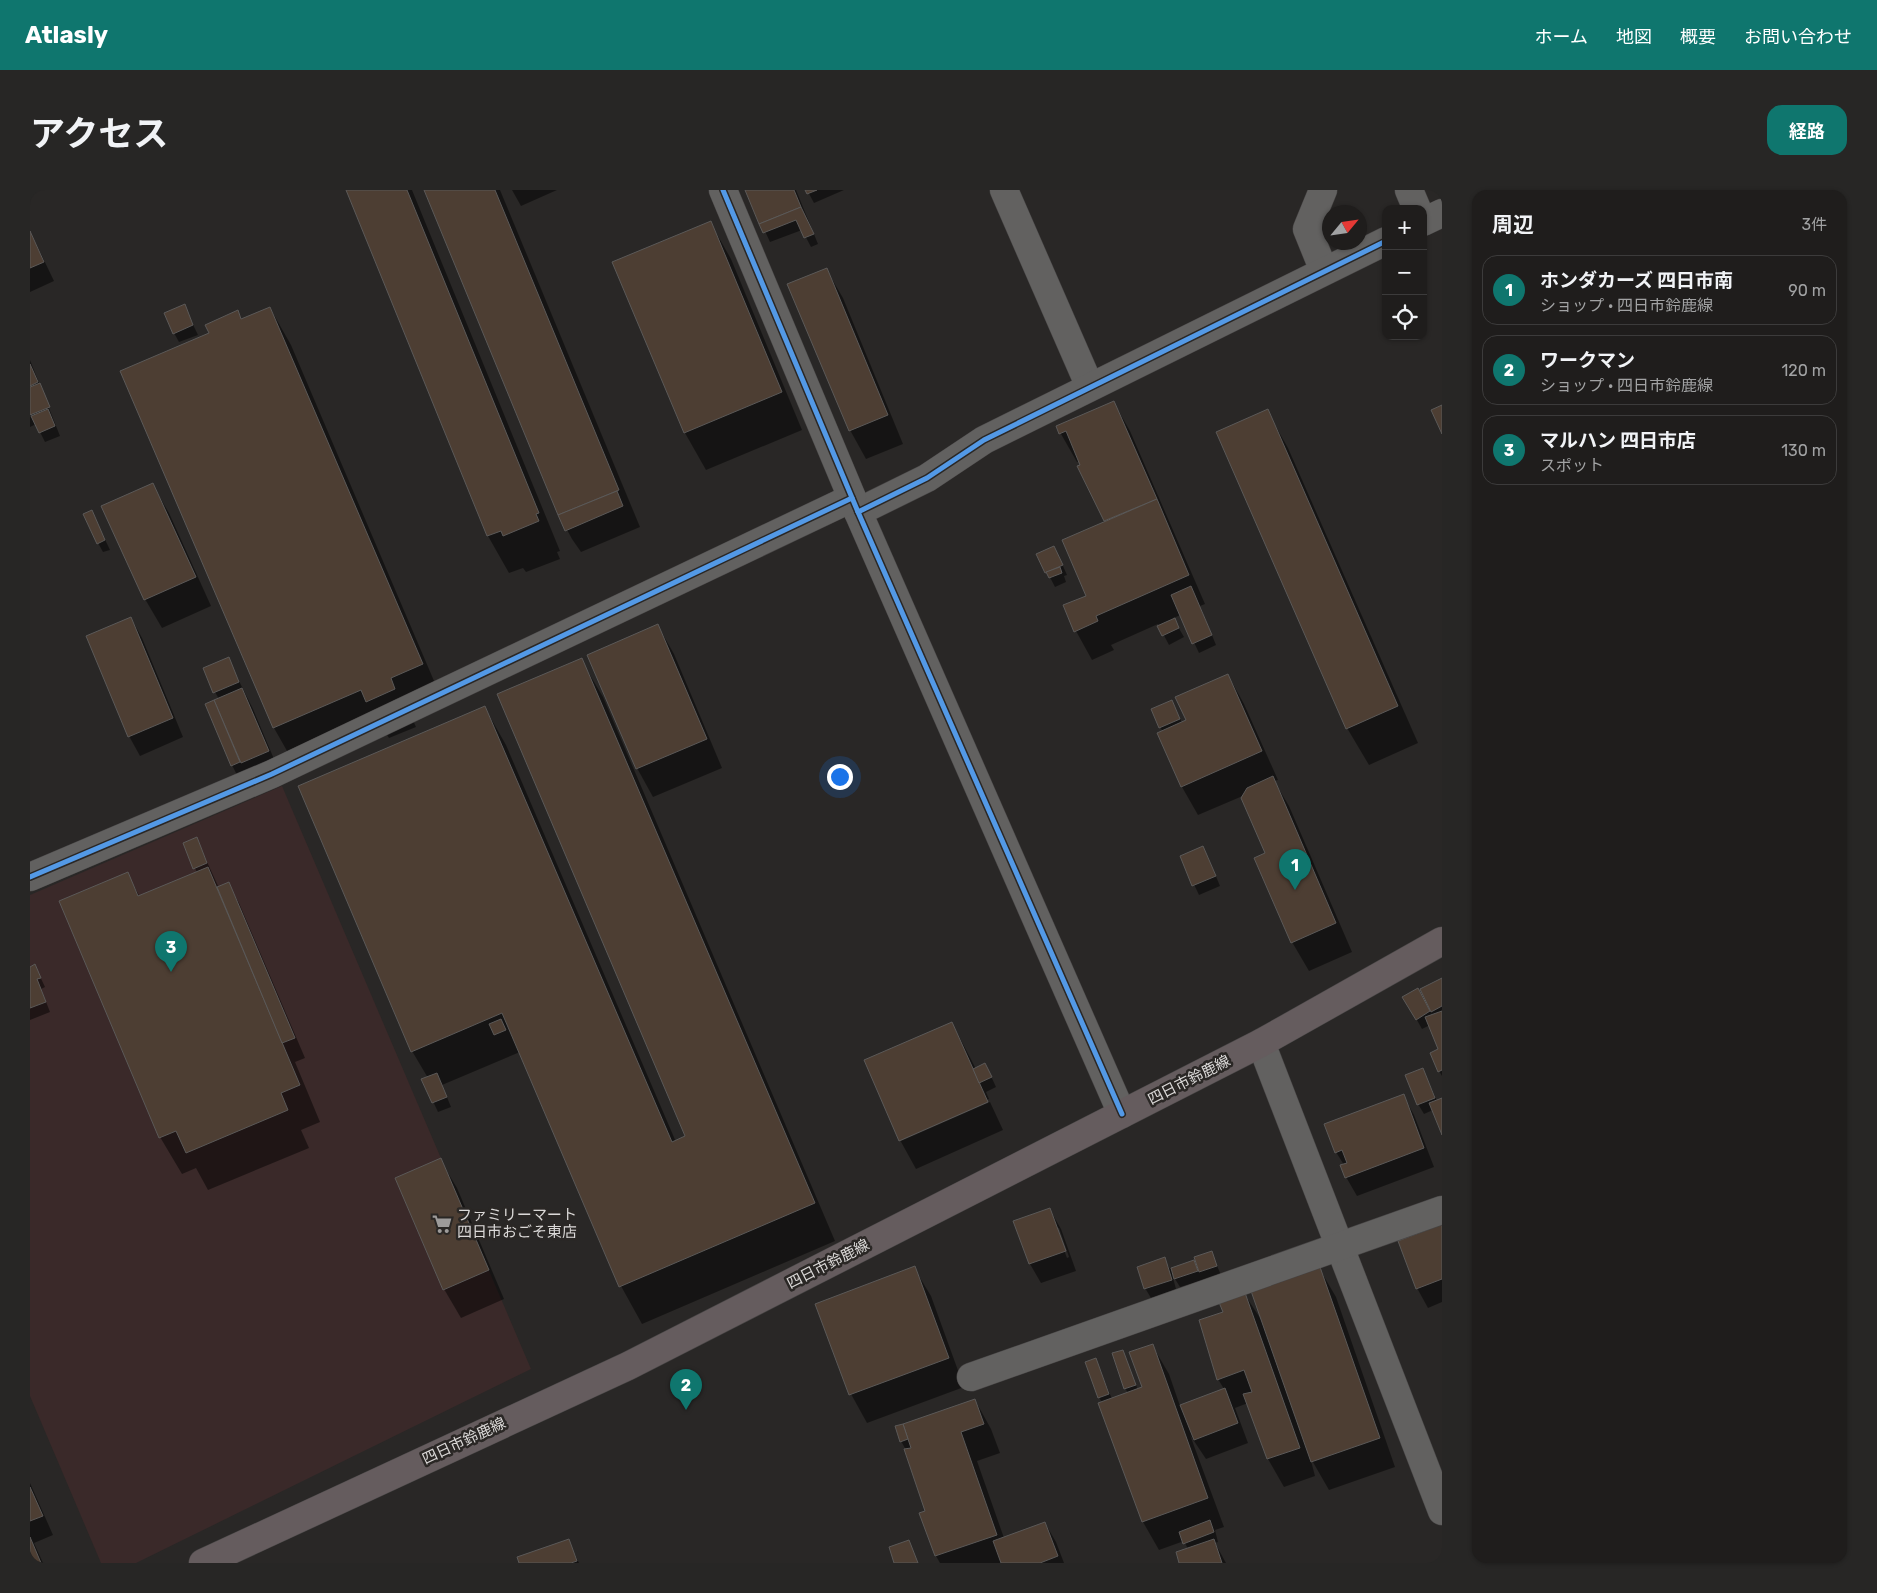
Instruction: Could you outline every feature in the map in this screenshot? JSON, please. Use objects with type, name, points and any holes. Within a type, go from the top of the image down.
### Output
[{"type":"main road","name":"四日市鈴鹿線","points":[[203,1563],[628,1366],[1261,1043],[1442,941]]},
{"type":"street","points":[[723,190],[855,505],[1122,1114]]},
{"type":"street","points":[[1004,190],[1090,387]]},
{"type":"street","points":[[1323,190],[1307,229],[1324,271]]},
{"type":"street","points":[[1410,190],[1416,205]]},
{"type":"street","points":[[1427,220],[1442,213]]},
{"type":"street","points":[[30,877],[272,774],[855,505],[926,478],[984,440],[1382,243]]},
{"type":"street","points":[[1261,1043],[1442,1511]]},
{"type":"street","points":[[970,1377],[1442,1210]]},
{"type":"shaded area","points":[[282,786],[531,1369],[136,1563],[101,1563],[30,1396],[30,895]]},
{"type":"building","points":[[346,190],[407,190],[539,513],[536,514],[539,521],[503,536],[501,531],[487,536]]},
{"type":"building","points":[[424,190],[495,190],[619,490],[558,515]]},
{"type":"building","points":[[745,190],[794,190],[801,207],[759,224]]},
{"type":"building","points":[[805,190],[817,190],[807,194]]},
{"type":"building","points":[[801,207],[814,234],[804,238],[796,220],[763,233],[759,224]]},
{"type":"building","points":[[711,221],[782,392],[684,433],[612,262]]},
{"type":"building","points":[[30,231],[44,262],[30,268]]},
{"type":"building","points":[[827,268],[888,415],[849,431],[787,284]]},
{"type":"building","points":[[185,304],[193,325],[173,334],[164,313]]},
{"type":"building","points":[[270,307],[423,664],[391,678],[395,689],[366,702],[361,690],[273,728],[120,371],[209,333],[205,325],[238,310],[241,319]]},
{"type":"building","points":[[30,364],[38,382],[30,386]]},
{"type":"building","points":[[40,383],[50,407],[30,415],[30,387]]},
{"type":"building","points":[[1114,401],[1157,499],[1104,521],[1077,466],[1080,465],[1066,431],[1059,434],[1056,426]]},
{"type":"building","points":[[1442,405],[1442,434],[1431,410]]},
{"type":"building","points":[[48,409],[55,426],[39,433],[31,416]]},
{"type":"building","points":[[1268,409],[1398,706],[1346,729],[1216,432]]},
{"type":"building","points":[[153,483],[196,577],[144,600],[101,506]]},
{"type":"building","points":[[617,491],[623,506],[565,531],[558,515]]},
{"type":"building","points":[[1157,499],[1189,575],[1096,616],[1098,621],[1074,632],[1063,605],[1086,596],[1062,540]]},
{"type":"building","points":[[92,510],[105,540],[97,544],[83,514]]},
{"type":"building","points":[[1054,546],[1063,565],[1045,573],[1036,554]]},
{"type":"building","points":[[1060,567],[1062,573],[1049,578],[1046,572]]},
{"type":"building","points":[[1191,586],[1212,635],[1192,644],[1171,595]]},
{"type":"building","points":[[131,617],[173,718],[128,737],[86,636]]},
{"type":"building","points":[[1175,618],[1179,628],[1162,636],[1157,626]]},
{"type":"building","points":[[658,624],[707,739],[636,769],[587,655]]},
{"type":"building","points":[[229,657],[239,682],[213,693],[203,668]]},
{"type":"building","points":[[582,658],[815,1203],[619,1287],[502,1013],[411,1052],[298,786],[485,706],[672,1142],[685,1136],[497,694]]},
{"type":"building","points":[[1228,674],[1262,751],[1181,787],[1157,733],[1186,720],[1175,697]]},
{"type":"building","points":[[242,688],[269,751],[241,763],[214,700]]},
{"type":"building","points":[[214,700],[240,762],[231,766],[205,704]]},
{"type":"building","points":[[1172,700],[1180,719],[1159,728],[1151,709]]},
{"type":"building","points":[[1273,776],[1336,923],[1291,943],[1254,858],[1265,853],[1241,798],[1247,788]]},
{"type":"building","points":[[197,837],[207,863],[193,869],[183,843]]},
{"type":"building","points":[[1203,846],[1216,876],[1192,886],[1180,856]]},
{"type":"building","points":[[208,867],[300,1085],[281,1093],[288,1110],[186,1153],[176,1131],[159,1138],[59,901],[128,872],[138,896]]},
{"type":"building","points":[[229,882],[295,1038],[282,1043],[217,887]]},
{"type":"building","points":[[35,964],[41,978],[37,979],[46,1002],[30,1008],[30,967]]},
{"type":"building","points":[[1442,978],[1442,1006],[1431,1012],[1420,989]]},
{"type":"building","points":[[1418,988],[1430,1011],[1416,1020],[1402,997]]},
{"type":"building","points":[[1442,1011],[1442,1070],[1438,1072],[1430,1053],[1438,1049],[1425,1017]]},
{"type":"building","points":[[501,1019],[506,1030],[494,1035],[489,1024]]},
{"type":"building","points":[[952,1022],[988,1102],[899,1141],[864,1060]]},
{"type":"building","points":[[985,1063],[992,1077],[979,1083],[973,1069]]},
{"type":"building","points":[[1423,1068],[1435,1098],[1417,1105],[1405,1075]]},
{"type":"building","points":[[437,1073],[447,1097],[432,1103],[421,1079]]},
{"type":"building","points":[[1404,1094],[1424,1148],[1345,1178],[1340,1165],[1347,1163],[1342,1150],[1335,1153],[1324,1124]]},
{"type":"building","points":[[1442,1098],[1442,1135],[1429,1103]]},
{"type":"building","name":"ファミリーマート 四日市おごそ東店","points":[[441,1158],[489,1270],[443,1290],[395,1178]]},
{"type":"building","points":[[1050,1208],[1066,1251],[1029,1264],[1013,1221]]},
{"type":"building","points":[[1442,1224],[1442,1279],[1416,1289],[1398,1241]]},
{"type":"building","points":[[1212,1251],[1217,1266],[1199,1272],[1194,1257]]},
{"type":"building","points":[[1165,1257],[1172,1280],[1144,1289],[1137,1267]]},
{"type":"building","points":[[1194,1260],[1198,1271],[1174,1279],[1171,1268]]},
{"type":"building","points":[[915,1266],[949,1358],[849,1395],[815,1304]]},
{"type":"building","points":[[1320,1267],[1380,1438],[1311,1462],[1251,1291]]},
{"type":"building","points":[[1244,1290],[1300,1448],[1267,1459],[1243,1394],[1252,1392],[1244,1370],[1217,1380],[1199,1320],[1223,1312],[1218,1300]]},
{"type":"building","points":[[1153,1344],[1208,1498],[1142,1522],[1098,1403],[1142,1387],[1129,1352]]},
{"type":"building","points":[[1123,1350],[1136,1385],[1124,1389],[1112,1353]]},
{"type":"building","points":[[1096,1358],[1109,1394],[1098,1398],[1085,1362]]},
{"type":"building","points":[[1225,1388],[1238,1423],[1194,1440],[1180,1405]]},
{"type":"building","points":[[975,1399],[984,1424],[961,1432],[997,1535],[935,1556],[919,1513],[925,1511],[904,1449],[911,1448],[903,1424]]},
{"type":"building","points":[[903,1424],[908,1439],[900,1442],[895,1426]]},
{"type":"building","points":[[30,1487],[43,1516],[30,1521]]},
{"type":"building","points":[[1210,1520],[1214,1532],[1183,1544],[1179,1532]]},
{"type":"building","points":[[1045,1522],[1058,1556],[1040,1563],[1001,1563],[993,1541]]},
{"type":"building","points":[[30,1537],[41,1563],[30,1563]]},
{"type":"building","points":[[569,1539],[577,1561],[571,1563],[519,1563],[517,1557]]},
{"type":"building","points":[[1214,1539],[1222,1563],[1179,1563],[1176,1552]]},
{"type":"building","points":[[909,1540],[918,1563],[894,1563],[889,1547]]},
{"type":"cycle path","points":[[723,190],[858,512],[1122,1114]]},
{"type":"cycle path","points":[[858,512],[927,478],[984,440],[1382,243]]},
{"type":"cycle path","points":[[30,877],[272,774],[852,498]]},
{"type":"place","name":"ホンダカーズ 四日市南","points":[[1295,890]]},
{"type":"place","name":"マルハン 四日市店","points":[[171,972]]},
{"type":"place","name":"ファミリーマート 四日市おごそ東店","points":[[442,1224]]},
{"type":"place","name":"ワークマン","points":[[686,1410]]}]
